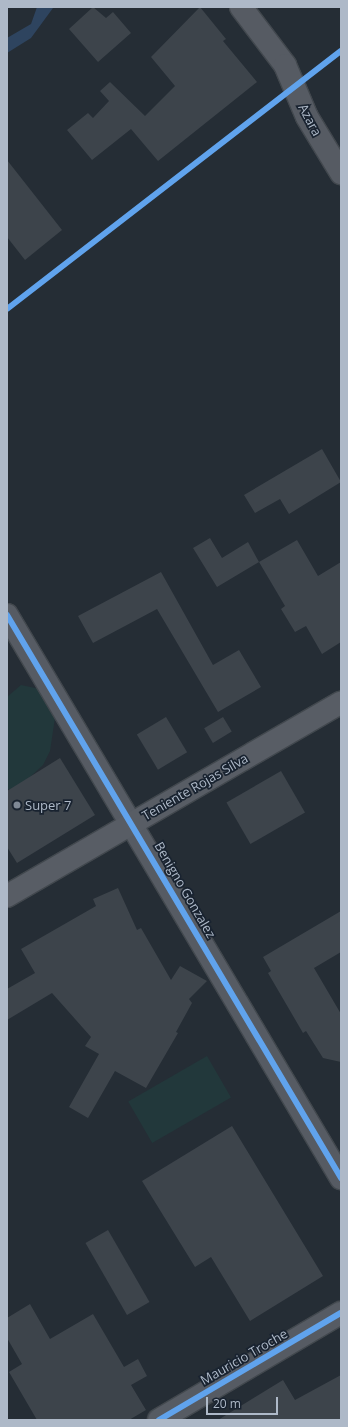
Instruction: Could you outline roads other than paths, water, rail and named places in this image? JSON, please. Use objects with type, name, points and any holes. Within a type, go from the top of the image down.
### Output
[{"type":"main road","name":"Teniente Rojas Silva","points":[[7,896],[341,702]]},
{"type":"street","name":"Azara","points":[[241,7],[285,65],[307,117],[341,173]]},
{"type":"street","name":"Benigno Gonzalez","points":[[7,615],[133,822],[341,1178]]},
{"type":"street","name":"Mauricio Troche","points":[[158,1420],[341,1313]]},
{"type":"water","points":[[37,7],[53,8],[31,38],[7,53],[7,38],[31,24]]},
{"type":"place","name":"Super 7","points":[[17,805]]}]
